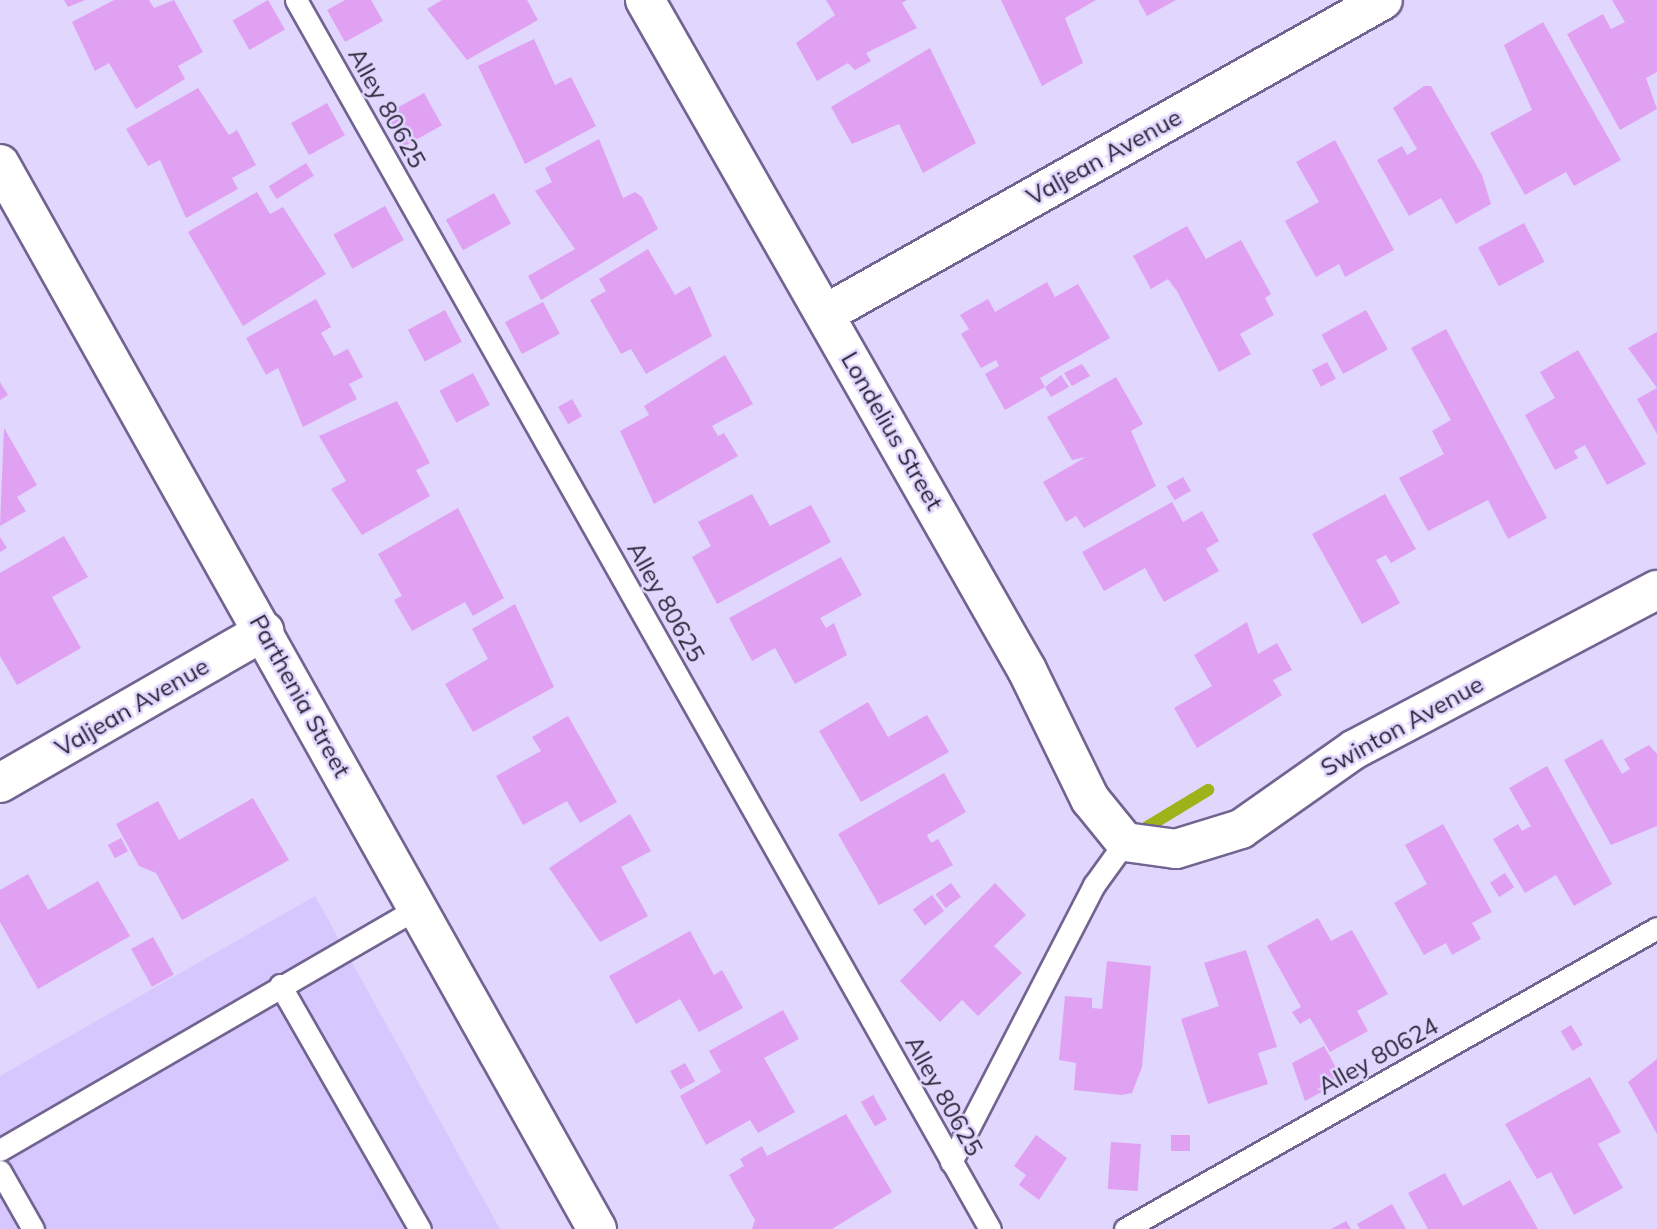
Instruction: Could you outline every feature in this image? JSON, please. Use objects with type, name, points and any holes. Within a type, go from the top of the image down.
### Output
[{"type":"street","name":"Londelius Street","points":[[645,0],[1027,670],[1090,799],[1136,846]]},
{"type":"street","name":"Valjean Avenue","points":[[825,314],[1383,0]]},
{"type":"street","name":"Parthenia Street","points":[[0,164],[597,1229]]},
{"type":"street","name":"Swinton Avenue","points":[[1136,846],[1210,843],[1241,829],[1346,755],[1657,590]]},
{"type":"street","name":"Valjean Avenue","points":[[0,783],[264,631]]},
{"type":"lane","name":"Alley 80625","points":[[296,0],[990,1229]]},
{"type":"lane","points":[[951,1162],[1094,885],[1136,846]]},
{"type":"lane","points":[[0,1150],[417,908]]},
{"type":"lane","name":"Alley 80624","points":[[1125,1229],[1657,928]]},
{"type":"lane","points":[[281,985],[420,1229]]},
{"type":"lane","points":[[0,1171],[33,1229]]},
{"type":"shaded area","points":[[315,896],[500,1229],[0,1229],[0,1076]]},
{"type":"building","points":[[64,0],[85,0],[68,7]]},
{"type":"building","points":[[114,0],[149,0],[154,8],[174,0],[203,52],[178,66],[185,79],[136,109],[109,63],[95,71],[72,22]]},
{"type":"building","points":[[268,0],[285,29],[249,50],[232,20]]},
{"type":"building","points":[[345,0],[371,0],[383,21],[345,42],[327,10]]},
{"type":"building","points":[[442,0],[527,0],[538,20],[467,60],[427,9]]},
{"type":"building","points":[[826,0],[907,0],[902,3],[917,28],[866,53],[871,61],[855,70],[848,63],[817,81],[796,43],[835,15]]},
{"type":"building","points":[[1001,0],[1096,0],[1065,18],[1083,63],[1042,86]]},
{"type":"building","points":[[1138,0],[1176,0],[1147,16]]},
{"type":"building","points":[[1612,0],[1657,0],[1657,72],[1646,78],[1657,109],[1620,130],[1567,34],[1603,14],[1611,29],[1625,22]]},
{"type":"building","points":[[1543,22],[1621,160],[1574,186],[1566,172],[1525,195],[1490,133],[1532,110],[1504,45]]},
{"type":"building","points":[[534,39],[555,85],[571,77],[596,126],[525,164],[478,66]]},
{"type":"building","points":[[930,48],[976,143],[923,173],[899,124],[852,144],[831,107]]},
{"type":"building","points":[[1424,86],[1431,86],[1482,175],[1491,204],[1456,224],[1441,198],[1409,216],[1377,160],[1402,146],[1407,155],[1417,149],[1393,108]]},
{"type":"building","points":[[198,88],[229,135],[237,130],[256,165],[232,178],[238,189],[186,218],[160,160],[148,166],[126,129]]},
{"type":"building","points":[[424,93],[442,125],[403,147],[386,114]]},
{"type":"building","points":[[327,103],[345,135],[309,155],[291,123]]},
{"type":"building","points":[[599,139],[623,198],[635,192],[642,197],[658,229],[541,300],[528,276],[575,249],[535,191],[552,182],[545,168]]},
{"type":"building","points":[[1335,140],[1394,250],[1345,277],[1339,264],[1316,277],[1285,221],[1319,202],[1296,162]]},
{"type":"building","points":[[306,163],[314,176],[277,199],[269,186]]},
{"type":"building","points":[[257,192],[270,214],[283,207],[326,274],[243,326],[188,232]]},
{"type":"building","points":[[494,193],[511,224],[463,250],[446,220]]},
{"type":"building","points":[[385,206],[404,240],[352,269],[333,235]]},
{"type":"building","points":[[1524,223],[1545,262],[1499,286],[1478,247]]},
{"type":"building","points":[[1187,226],[1206,259],[1241,240],[1271,294],[1265,298],[1274,315],[1240,334],[1251,354],[1219,372],[1177,291],[1168,279],[1151,289],[1133,256]]},
{"type":"building","points":[[648,249],[675,295],[690,286],[712,336],[646,374],[631,349],[621,354],[590,300],[606,291],[599,279]]},
{"type":"building","points":[[1047,282],[1055,297],[1078,284],[1110,338],[1040,378],[1045,387],[1005,410],[985,374],[999,366],[996,360],[981,368],[961,334],[969,329],[960,315],[988,299],[995,312]]},
{"type":"building","points":[[316,299],[331,327],[321,333],[334,356],[348,349],[363,377],[349,384],[357,399],[303,427],[278,368],[266,375],[246,338]]},
{"type":"building","points":[[543,302],[560,334],[522,354],[505,322]]},
{"type":"building","points":[[445,310],[462,342],[425,362],[408,330]]},
{"type":"building","points":[[1366,310],[1388,349],[1343,374],[1321,335]]},
{"type":"building","points":[[1446,329],[1547,518],[1508,539],[1488,500],[1428,531],[1399,478],[1444,454],[1432,431],[1451,420],[1411,348]]},
{"type":"building","points":[[1657,332],[1657,388],[1628,348]]},
{"type":"building","points":[[1578,350],[1646,464],[1607,485],[1585,445],[1574,451],[1578,458],[1555,470],[1525,415],[1555,398],[1540,372]]},
{"type":"building","points":[[725,355],[753,404],[712,426],[718,436],[724,433],[738,456],[654,504],[620,431],[649,415],[644,406]]},
{"type":"building","points":[[1327,362],[1336,379],[1321,387],[1312,370]]},
{"type":"building","points":[[1082,364],[1090,376],[1072,386],[1064,373]]},
{"type":"building","points":[[473,373],[490,405],[456,423],[439,391]]},
{"type":"building","points":[[1061,375],[1069,387],[1051,397],[1045,387]]},
{"type":"building","points":[[1116,377],[1143,424],[1131,431],[1156,486],[1084,528],[1076,516],[1066,522],[1043,482],[1086,457],[1072,460],[1047,417]]},
{"type":"building","points":[[0,382],[8,395],[0,400]]},
{"type":"building","points":[[1657,388],[1657,434],[1637,399]]},
{"type":"building","points":[[572,399],[582,416],[568,424],[558,407]]},
{"type":"building","points":[[397,401],[430,463],[416,470],[430,496],[362,535],[331,489],[346,481],[319,436]]},
{"type":"building","points":[[4,428],[37,485],[17,497],[26,511],[0,526]]},
{"type":"building","points":[[1183,477],[1191,491],[1175,500],[1167,486]]},
{"type":"building","points":[[752,494],[770,526],[811,505],[831,542],[717,604],[692,557],[711,546],[698,522]]},
{"type":"building","points":[[1385,494],[1416,549],[1391,563],[1386,555],[1376,560],[1400,603],[1362,624],[1312,534]]},
{"type":"building","points":[[1172,502],[1183,522],[1202,511],[1219,541],[1206,549],[1219,571],[1164,602],[1145,568],[1104,591],[1082,552]]},
{"type":"building","points":[[458,508],[504,598],[473,616],[465,602],[412,631],[394,600],[402,596],[378,554]]},
{"type":"building","points":[[64,536],[88,577],[52,597],[81,648],[17,685],[0,656],[0,573]]},
{"type":"building","points":[[0,537],[7,548],[0,552]]},
{"type":"building","points":[[841,557],[862,595],[820,618],[826,628],[834,623],[847,655],[795,684],[775,648],[752,661],[729,618]]},
{"type":"building","points":[[515,604],[554,687],[473,732],[445,684],[488,659],[472,629]]},
{"type":"building","points":[[1247,622],[1258,654],[1277,643],[1292,670],[1273,680],[1282,695],[1197,748],[1174,708],[1212,686],[1194,655]]},
{"type":"building","points":[[868,702],[888,737],[927,715],[949,752],[861,802],[819,731]]},
{"type":"building","points":[[568,716],[617,802],[580,823],[567,801],[523,825],[496,776],[541,751],[532,737]]},
{"type":"building","points":[[1602,739],[1622,774],[1630,769],[1624,759],[1649,745],[1657,754],[1657,826],[1611,845],[1564,760]]},
{"type":"building","points":[[1547,766],[1612,884],[1574,906],[1556,875],[1525,893],[1493,839],[1518,824],[1522,831],[1531,826],[1509,788]]},
{"type":"building","points":[[944,773],[966,812],[927,835],[931,843],[938,839],[953,865],[879,905],[838,834]]},
{"type":"building","points":[[253,798],[289,860],[182,920],[156,873],[139,866],[116,824],[158,801],[179,840]]},
{"type":"building","points":[[630,814],[651,851],[621,867],[648,916],[600,942],[549,868]]},
{"type":"building","points":[[1443,824],[1492,912],[1472,923],[1481,939],[1452,955],[1446,943],[1424,955],[1394,903],[1427,884],[1405,845]]},
{"type":"building","points":[[121,838],[128,851],[115,858],[108,845]]},
{"type":"building","points":[[1505,873],[1514,887],[1499,897],[1490,883]]},
{"type":"building","points":[[28,874],[48,910],[98,881],[130,936],[38,989],[0,922],[0,890]]},
{"type":"building","points":[[951,883],[961,897],[946,908],[936,894]]},
{"type":"building","points":[[995,883],[1026,915],[994,946],[1022,973],[978,1016],[962,1000],[940,1022],[900,981]]},
{"type":"building","points":[[932,895],[944,911],[925,925],[913,909]]},
{"type":"building","points":[[1318,918],[1331,941],[1352,930],[1388,994],[1357,1011],[1368,1031],[1330,1052],[1310,1018],[1300,1024],[1292,1012],[1301,1007],[1267,946]]},
{"type":"building","points":[[690,931],[714,975],[722,970],[743,1008],[699,1032],[680,999],[636,1024],[609,976]]},
{"type":"building","points":[[153,937],[174,975],[152,987],[131,949]]},
{"type":"building","points":[[1246,950],[1277,1047],[1258,1053],[1268,1084],[1208,1104],[1181,1019],[1219,1006],[1204,963]]},
{"type":"building","points":[[1107,961],[1151,966],[1142,1067],[1132,1093],[1122,1095],[1074,1090],[1076,1063],[1059,1060],[1065,996],[1092,998],[1092,1008],[1102,1009]]},
{"type":"building","points":[[783,1010],[799,1039],[764,1058],[795,1112],[758,1133],[750,1120],[706,1145],[680,1096],[721,1072],[709,1051]]},
{"type":"building","points":[[1571,1025],[1583,1045],[1573,1051],[1561,1031]]},
{"type":"building","points":[[1324,1046],[1343,1080],[1305,1101],[1292,1063]]},
{"type":"building","points":[[1657,1059],[1657,1134],[1628,1082]]},
{"type":"building","points":[[685,1063],[695,1081],[680,1090],[670,1071]]},
{"type":"building","points":[[1590,1077],[1621,1132],[1598,1144],[1623,1188],[1574,1215],[1551,1172],[1537,1179],[1505,1124]]},
{"type":"building","points":[[873,1095],[887,1119],[875,1126],[861,1102]]},
{"type":"building","points":[[846,1114],[892,1192],[832,1229],[752,1229],[755,1220],[729,1175],[744,1166],[740,1159],[762,1146],[767,1156]]},
{"type":"building","points":[[1036,1135],[1067,1158],[1039,1200],[1019,1185],[1026,1175],[1014,1166]]},
{"type":"building","points":[[1171,1135],[1190,1135],[1190,1151],[1171,1151]]},
{"type":"building","points":[[1111,1142],[1141,1144],[1138,1191],[1108,1189]]},
{"type":"building","points":[[1445,1173],[1463,1206],[1510,1180],[1538,1229],[1428,1229],[1408,1193]]},
{"type":"building","points":[[1392,1204],[1406,1229],[1360,1229],[1357,1224]]},
{"type":"building","points":[[1346,1221],[1351,1229],[1331,1229]]},
{"type":"waterway","points":[[1134,835],[1208,790]]}]
